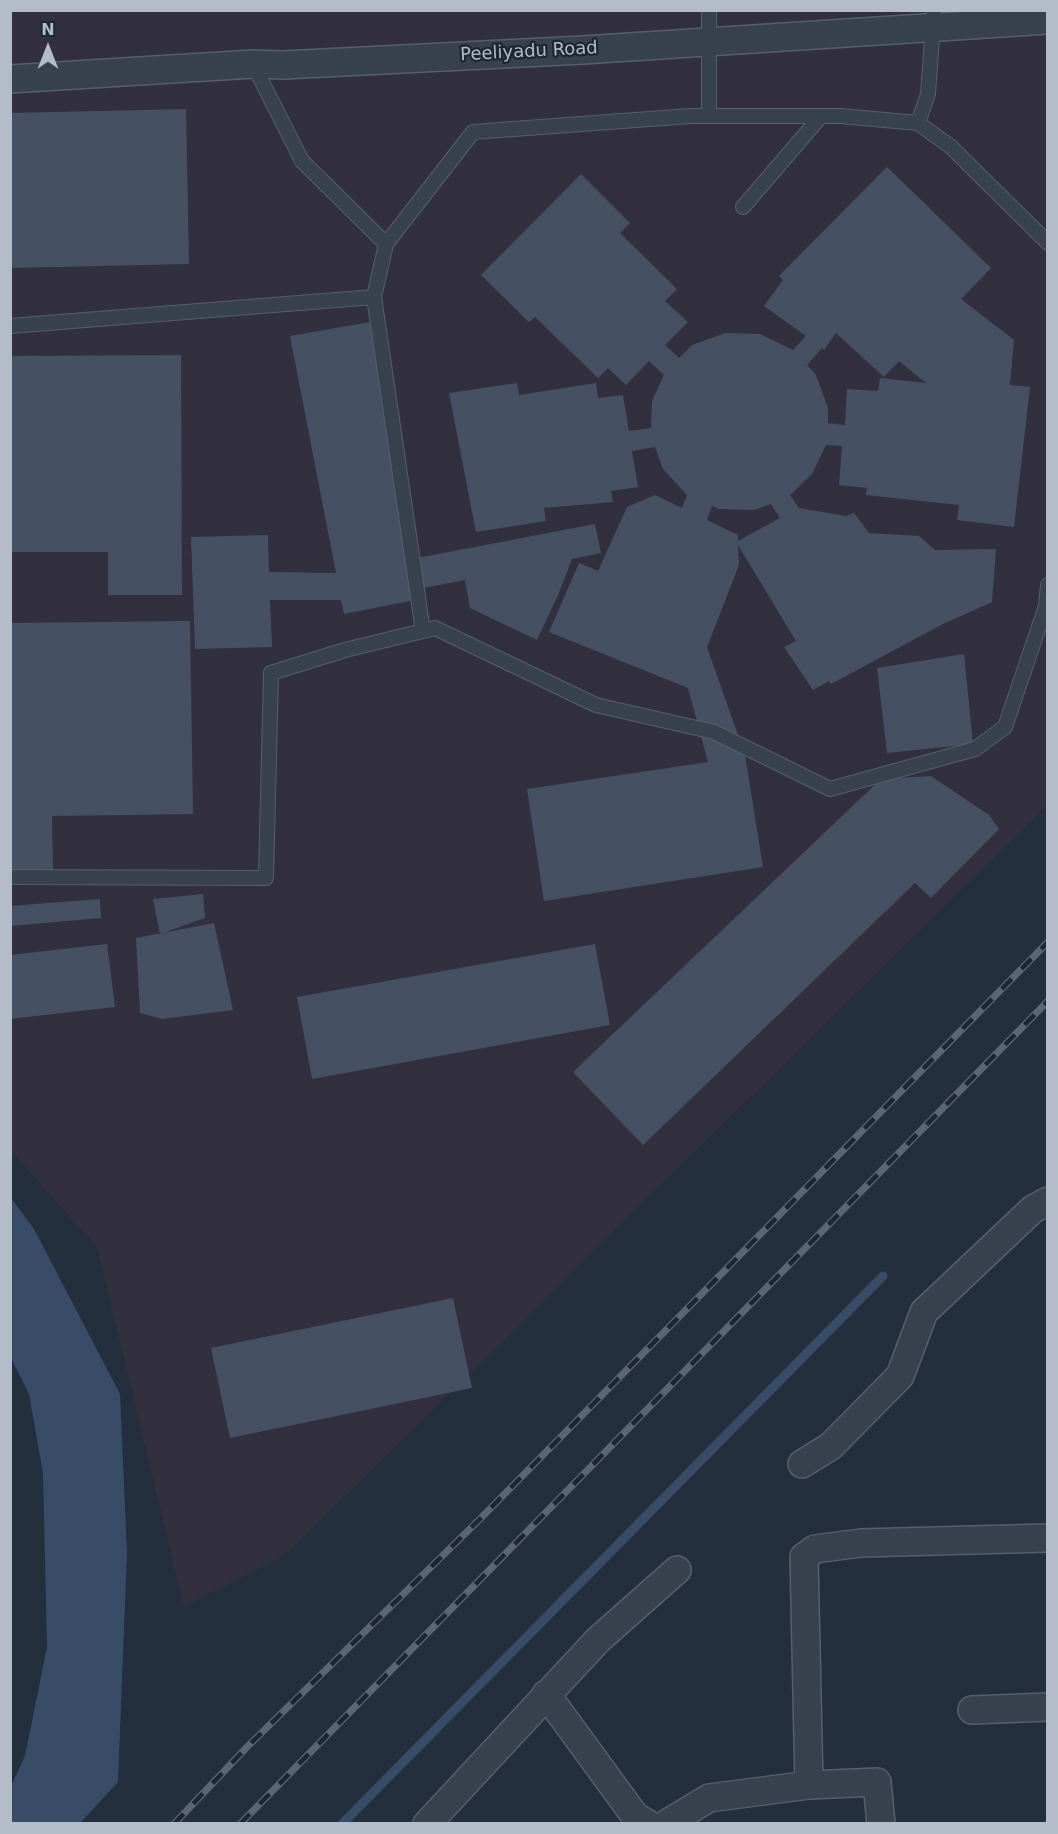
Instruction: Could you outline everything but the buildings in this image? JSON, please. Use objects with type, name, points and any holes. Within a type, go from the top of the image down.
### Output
[{"type":"street","name":"Peeliyadu Road","points":[[10,79],[253,64],[444,57],[710,40],[934,18],[1047,20]]},
{"type":"street","points":[[802,1464],[831,1446],[900,1376],[924,1312],[1033,1209],[1047,1202]]},
{"type":"street","points":[[809,1785],[804,1557],[815,1549],[861,1543],[1047,1538]]},
{"type":"street","points":[[427,1824],[598,1640],[677,1570]]},
{"type":"street","points":[[546,1694],[635,1816],[648,1824]]},
{"type":"street","points":[[972,1710],[1047,1707]]},
{"type":"street","points":[[681,1820],[709,1798],[809,1785],[877,1782],[881,1824]]},
{"type":"lane","points":[[709,10],[709,117]]},
{"type":"lane","points":[[918,123],[928,94],[934,18]]},
{"type":"lane","points":[[253,64],[302,161],[386,244]]},
{"type":"lane","points":[[423,631],[374,297],[386,244],[473,132],[709,117],[821,117],[918,123],[951,147],[1047,243]]},
{"type":"lane","points":[[743,207],[821,117]]},
{"type":"lane","points":[[10,326],[374,297]]},
{"type":"lane","points":[[10,877],[266,878],[271,673],[345,650],[435,628],[596,705],[714,732],[830,789],[975,749],[1005,727],[1046,606],[1047,585]]},
{"type":"shaded area","points":[[10,11],[1047,11],[1047,805],[285,1555],[184,1606],[97,1247],[11,1151]]},
{"type":"water","points":[[11,1198],[34,1229],[120,1394],[127,1553],[118,1782],[80,1823],[11,1823],[11,1786],[25,1756],[47,1647],[43,1473],[29,1394],[11,1358]]},
{"type":"waterway","points":[[342,1824],[883,1276]]},
{"type":"railway","points":[[174,1824],[247,1747],[479,1520],[1048,942]]},
{"type":"railway","points":[[240,1824],[1048,1001]]}]
